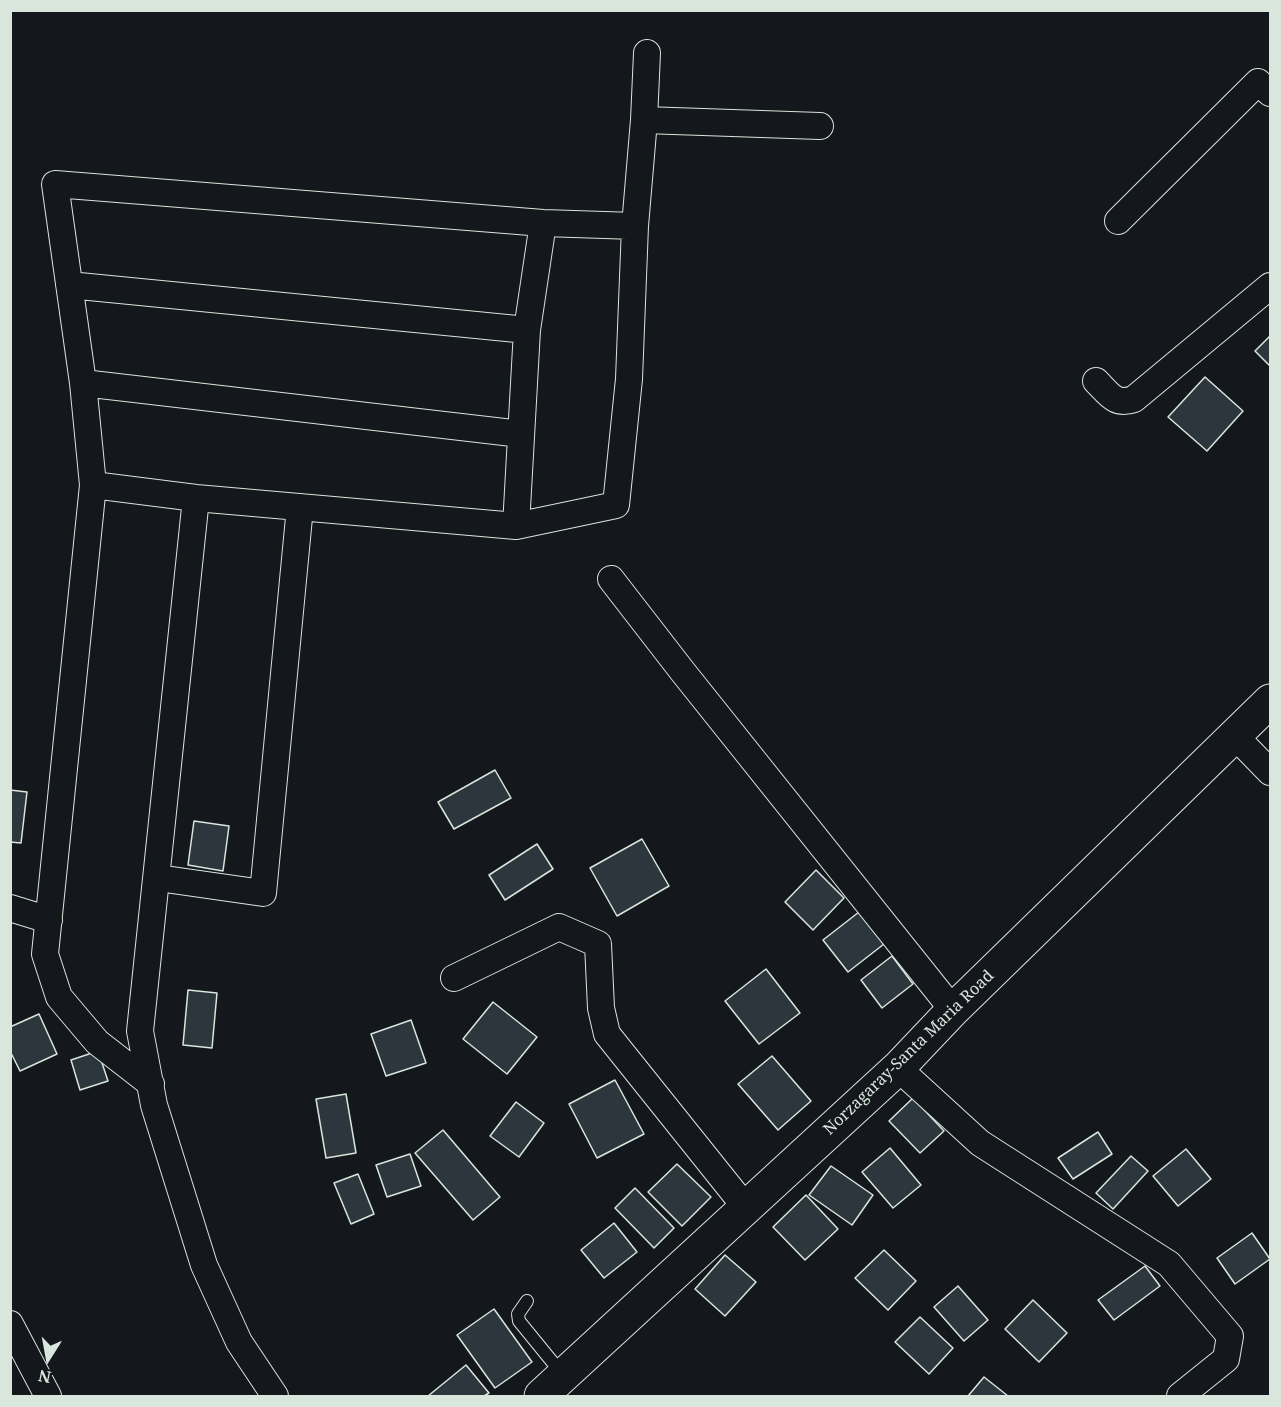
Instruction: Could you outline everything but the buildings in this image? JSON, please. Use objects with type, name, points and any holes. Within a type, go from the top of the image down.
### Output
[{"type":"main road","name":"Norzagaray-Santa Maria Road","points":[[552,1386],[898,1068],[953,1010],[1270,701]]},
{"type":"street","points":[[93,485],[196,498],[516,526],[616,506],[629,379],[635,226],[647,53]]},
{"type":"street","points":[[1118,221],[1258,82],[1270,93]]},
{"type":"street","points":[[644,120],[820,126]]},
{"type":"street","points":[[151,1084],[97,1042],[58,997],[45,954],[93,485],[83,383],[55,184],[543,223],[635,226]]},
{"type":"street","points":[[516,526],[527,330],[543,223]]},
{"type":"street","points":[[69,285],[527,330]]},
{"type":"street","points":[[1096,381],[1116,400],[1124,403],[1134,399],[1270,286]]},
{"type":"street","points":[[83,383],[521,434]]},
{"type":"street","points":[[196,498],[141,1031],[154,1105],[204,1265],[239,1342],[275,1396]]},
{"type":"street","points":[[158,878],[262,893],[300,507]]},
{"type":"street","points":[[611,579],[953,1010]]},
{"type":"street","points":[[1235,736],[1270,772]]},
{"type":"street","points":[[10,908],[49,920]]},
{"type":"street","points":[[453,978],[559,927],[598,944],[601,1008],[607,1034],[747,1209]]},
{"type":"street","points":[[898,1068],[980,1143],[1169,1264],[1230,1336],[1226,1359],[1180,1396]]},
{"type":"street","points":[[10,1324],[48,1396]]},
{"type":"lane","points":[[527,1301],[518,1314],[519,1321],[552,1386]]}]
